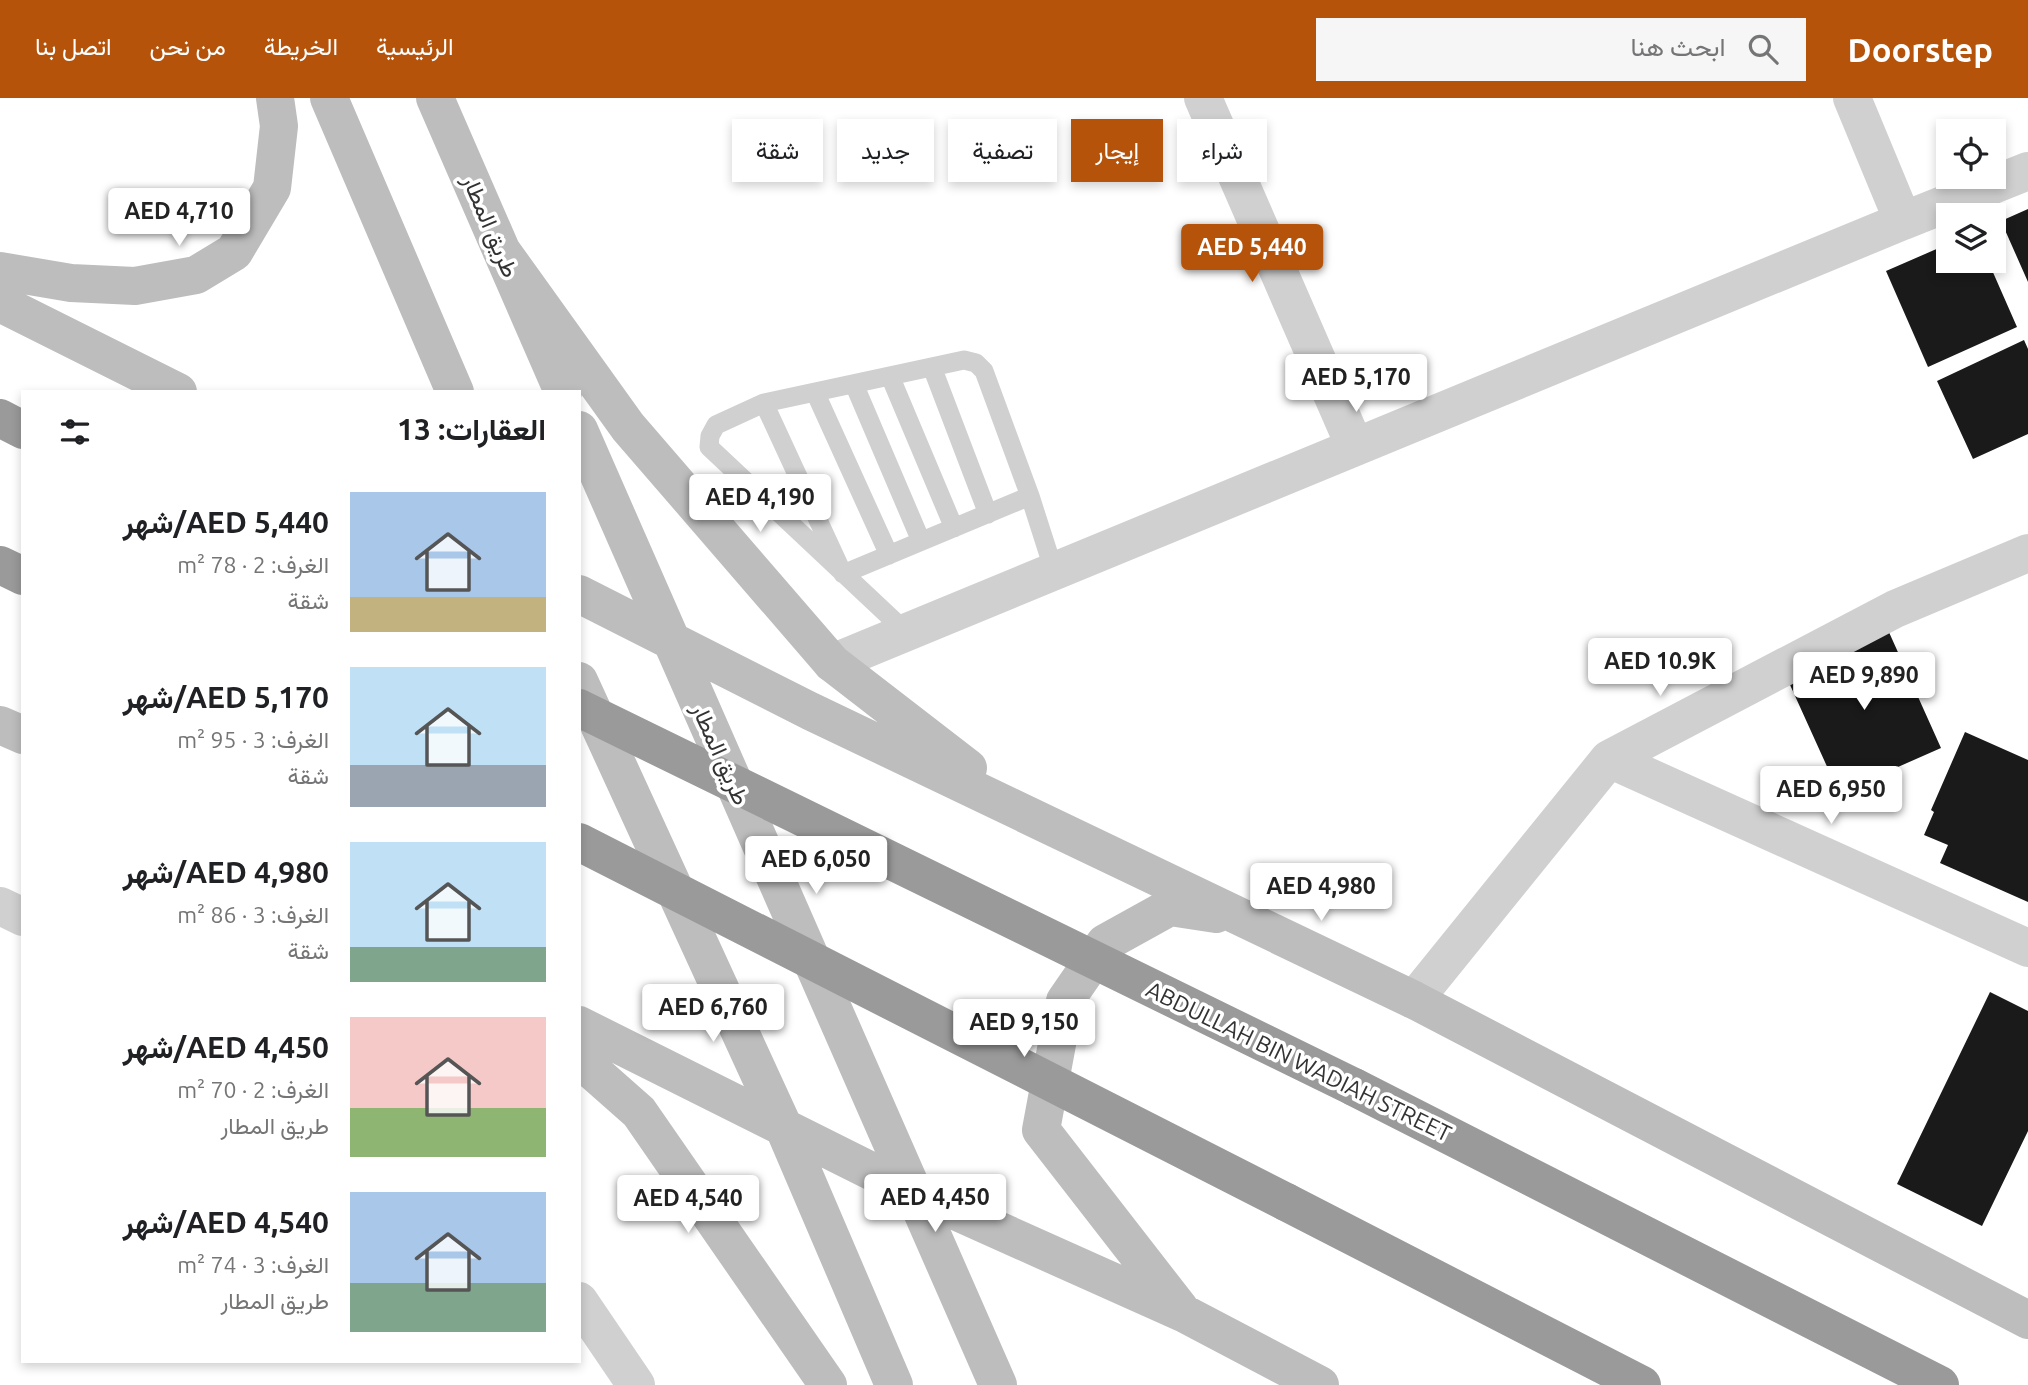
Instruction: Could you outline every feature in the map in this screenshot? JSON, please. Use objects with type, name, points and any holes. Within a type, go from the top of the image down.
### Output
[{"type":"highway","points":[[0,418],[21,429]]},
{"type":"highway","points":[[0,565],[21,575]]},
{"type":"highway","name":"ABDULLAH BIN WADIAH STREET","points":[[581,709],[1354,1087],[1940,1385]]},
{"type":"highway","points":[[581,843],[1642,1385]]},
{"type":"main road","points":[[0,271],[71,283],[135,286],[196,275],[234,252],[272,188],[279,126],[275,98]]},
{"type":"main road","points":[[329,98],[454,390]]},
{"type":"main road","name":"طريق المطار","points":[[435,98],[562,390]]},
{"type":"main road","points":[[501,250],[628,427],[832,663],[1025,813]]},
{"type":"main road","points":[[0,303],[174,390]]},
{"type":"main road","name":"طريق المطار","points":[[581,435],[998,1385]]},
{"type":"main road","points":[[581,595],[810,711],[1414,999],[2028,1320]]},
{"type":"main road","points":[[581,685],[784,1128],[894,1385]]},
{"type":"main road","points":[[0,725],[21,734]]},
{"type":"main road","points":[[1185,1314],[1041,1130],[1065,1001],[1105,943],[1170,908],[1239,917]]},
{"type":"main road","points":[[581,1027],[915,1193],[1185,1314],[1320,1385]]},
{"type":"main road","points":[[581,1061],[639,1112],[828,1385]]},
{"type":"street","points":[[1203,98],[1355,447]]},
{"type":"street","points":[[1852,98],[1903,221]]},
{"type":"street","points":[[832,663],[2028,171]]},
{"type":"street","points":[[1414,999],[1609,759],[1895,608],[2028,553]]},
{"type":"street","points":[[1609,759],[2028,948]]},
{"type":"street","points":[[0,906],[21,916]]},
{"type":"street","points":[[581,1304],[636,1385]]},
{"type":"lane","points":[[905,632],[709,447],[710,436],[716,425],[764,403],[964,360],[976,363],[984,371],[1030,496],[1054,571]]},
{"type":"lane","points":[[932,367],[988,514]]},
{"type":"lane","points":[[890,376],[954,528]]},
{"type":"lane","points":[[854,384],[921,541]]},
{"type":"lane","points":[[815,392],[889,555]]},
{"type":"lane","points":[[764,403],[843,574]]},
{"type":"lane","points":[[843,574],[1030,496]]},
{"type":"building","points":[[2028,209],[2028,282],[2006,232],[2006,219]]},
{"type":"building","points":[[1936,249],[1936,273],[1993,273],[2017,327],[1928,367],[1886,271]]},
{"type":"building","points":[[2024,340],[2028,349],[2028,434],[1973,459],[1937,381]]},
{"type":"building","points":[[1888,630],[1941,748],[1839,793],[1786,676]]},
{"type":"building","points":[[1965,732],[2028,760],[2028,902],[1940,863],[1948,845],[1924,835],[1934,812],[1931,810]]},
{"type":"building","points":[[1990,992],[2028,1011],[2028,1131],[1982,1226],[1897,1184]]}]
